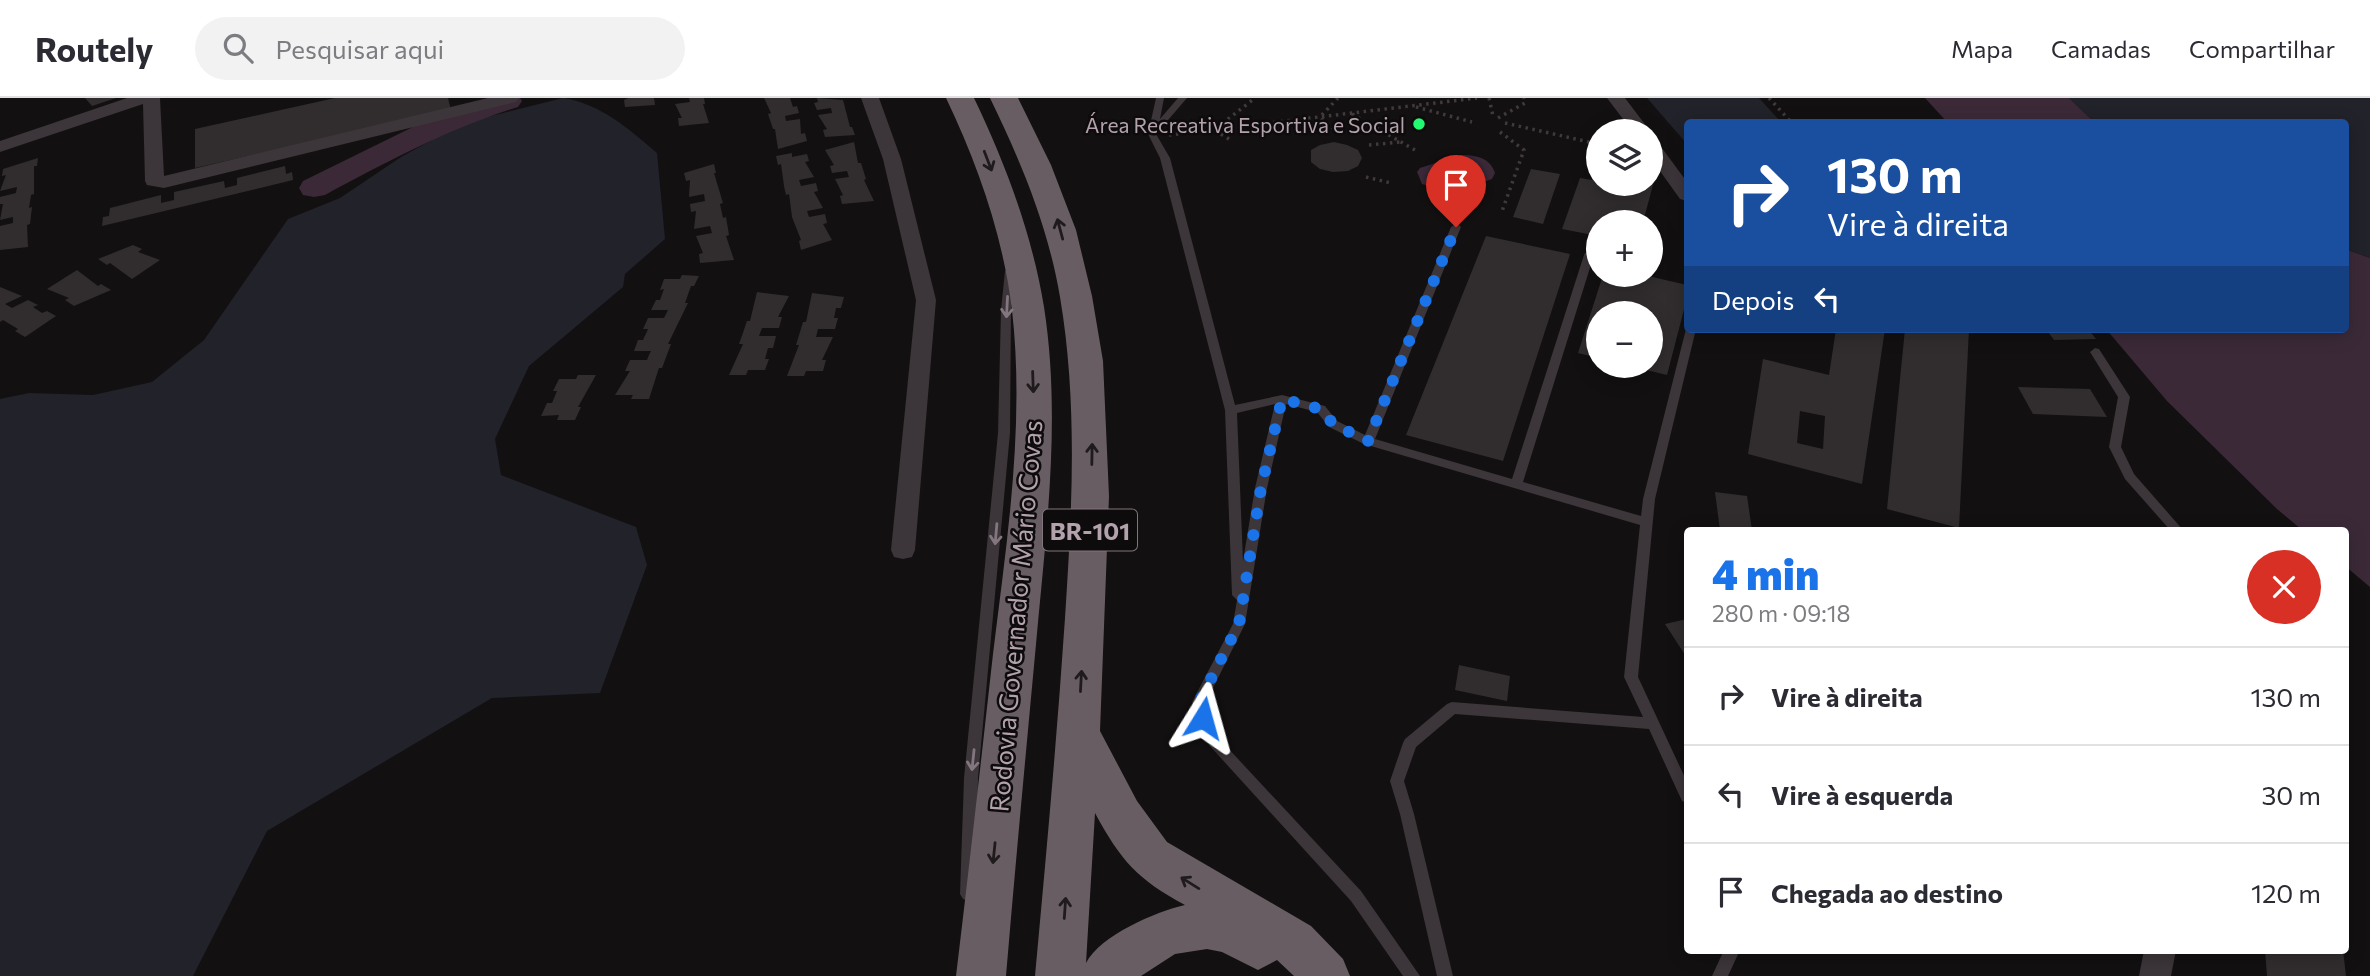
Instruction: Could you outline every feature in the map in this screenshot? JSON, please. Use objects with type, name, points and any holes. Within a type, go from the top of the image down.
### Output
[{"type":"highway","name":"Rodovia Governador Mário Covas","points":[[960,98],[996,183],[1013,239],[1028,309],[1034,425],[1029,511],[981,976]]},
{"type":"highway","name":"BR-101","points":[[1004,98],[1026,139],[1058,220],[1085,338],[1092,436],[1091,515],[1060,976]]},
{"type":"highway","points":[[1078,733],[1122,817],[1150,858],[1195,887],[1250,914],[1296,942],[1325,976]]},
{"type":"highway","points":[[1105,976],[1134,949],[1161,935],[1207,926],[1226,929],[1264,949],[1296,976]]},
{"type":"street","points":[[0,147],[144,98]]},
{"type":"street","points":[[151,98],[154,181],[164,183],[510,98]]},
{"type":"street","points":[[870,98],[892,159],[926,300],[903,550]]},
{"type":"street","points":[[1616,98],[1632,119]]},
{"type":"street","points":[[1663,163],[1684,191]]},
{"type":"street","points":[[2155,976],[2159,954]]},
{"type":"lane","points":[[1160,98],[1153,135],[1165,158],[1231,410],[1239,624]]},
{"type":"lane","points":[[1153,135],[1180,102],[1190,98]]},
{"type":"lane","points":[[1368,441],[1456,227]]},
{"type":"lane","points":[[970,912],[967,873],[971,778],[1004,433],[1006,310],[1013,239]]},
{"type":"lane","points":[[1517,483],[1586,264]]},
{"type":"lane","points":[[1684,790],[1630,677],[1649,499],[1690,333]]},
{"type":"lane","points":[[2095,352],[2124,397],[2115,447],[2129,476],[2174,527]]},
{"type":"lane","points":[[1231,410],[1282,399],[1321,409],[1333,424],[1368,441],[1647,522]]},
{"type":"lane","points":[[1282,399],[1261,488],[1239,624],[1199,702],[1206,734],[1356,896],[1412,976]]},
{"type":"lane","points":[[1445,976],[1408,814],[1397,781],[1410,743],[1452,708],[1653,723]]},
{"type":"lane","points":[[971,937],[974,976]]},
{"type":"lane","points":[[1720,976],[1730,954]]},
{"type":"path","points":[[1214,130],[1255,98]]},
{"type":"path","points":[[1320,117],[1338,98]]},
{"type":"path","points":[[1153,135],[1477,98]]},
{"type":"path","points":[[1489,98],[1493,116]]},
{"type":"path","points":[[1498,118],[1525,103],[1524,98]]},
{"type":"path","points":[[1769,98],[1788,119]]},
{"type":"path","points":[[1412,106],[1472,122]]},
{"type":"path","points":[[1351,113],[1415,150]]},
{"type":"path","points":[[1320,117],[1341,135]]},
{"type":"path","points":[[1505,123],[1586,141]]},
{"type":"path","points":[[1214,130],[1229,139]]},
{"type":"path","points":[[1500,132],[1524,150],[1501,214]]},
{"type":"path","points":[[1369,145],[1401,142]]},
{"type":"path","points":[[1366,177],[1391,183]]},
{"type":"shaded area","points":[[563,98],[602,112],[657,153],[665,239],[625,274],[623,287],[529,366],[495,439],[501,475],[636,527],[647,565],[600,693],[492,698],[267,831],[193,976],[0,976],[0,399],[29,393],[93,395],[152,382],[204,340],[288,219],[340,198],[401,157],[463,123]]},
{"type":"shaded area","points":[[1647,98],[1759,98],[1778,119],[1684,119],[1684,141]]},
{"type":"shaded area","points":[[1925,98],[2069,98],[2091,119],[1944,119]]},
{"type":"shaded area","points":[[2069,98],[2370,98],[2370,258],[2349,250],[2349,119],[2091,119]]},
{"type":"shaded area","points":[[1460,155],[1476,156],[1490,163],[1495,173],[1492,179],[1438,187],[1422,184],[1417,172],[1420,168]]},
{"type":"shaded area","points":[[2349,250],[2370,258],[2370,587],[2349,569],[2349,527],[2298,527],[2167,401],[2109,333],[2349,333]]},
{"type":"building","points":[[85,98],[116,98],[92,106]]},
{"type":"building","points":[[335,98],[448,98],[451,110],[195,168],[195,129]]},
{"type":"building","points":[[654,98],[655,105],[625,107],[624,100]]},
{"type":"building","points":[[689,98],[704,98],[703,104],[709,123],[679,126],[678,118],[682,118],[675,104],[690,102]]},
{"type":"building","points":[[764,98],[790,98],[799,113],[785,116],[786,121],[800,119],[801,134],[805,133],[807,141],[778,149],[775,129],[768,114],[771,113]]},
{"type":"building","points":[[817,98],[843,100],[850,127],[855,135],[825,137],[823,130],[827,129],[818,115],[832,113],[831,108],[817,110],[814,103],[818,102]]},
{"type":"building","points":[[854,142],[858,163],[861,163],[866,179],[864,180],[874,201],[842,204],[840,196],[843,195],[835,179],[849,177],[847,171],[832,173],[830,166],[834,165],[825,150]]},
{"type":"building","points":[[1334,142],[1358,150],[1362,158],[1358,166],[1348,171],[1333,172],[1320,169],[1311,162],[1311,150]]},
{"type":"building","points":[[792,153],[792,157],[807,154],[809,161],[805,162],[814,177],[799,180],[801,186],[816,183],[818,191],[814,192],[823,208],[807,211],[809,217],[825,214],[827,223],[823,224],[832,240],[801,250],[789,194],[786,195],[781,164],[778,165],[776,156]]},
{"type":"building","points":[[38,158],[37,166],[34,166],[30,224],[27,225],[28,247],[0,250],[0,226],[13,223],[13,217],[0,220],[3,204],[0,204],[0,197],[16,193],[17,187],[0,191],[6,175],[2,176],[3,169]]},
{"type":"building","points":[[714,164],[723,203],[720,204],[723,218],[726,217],[729,235],[726,236],[734,260],[700,263],[699,254],[703,253],[696,236],[712,233],[710,226],[694,229],[696,211],[691,212],[690,204],[705,201],[704,194],[689,197],[690,180],[686,181],[684,173]]},
{"type":"building","points":[[285,166],[286,174],[292,172],[293,180],[102,226],[103,217],[109,216],[110,208],[161,195],[161,203],[174,200],[174,192],[224,181],[225,188],[237,185],[237,178]]},
{"type":"building","points":[[1531,169],[1560,174],[1543,224],[1513,217]]},
{"type":"building","points":[[1580,178],[1586,179],[1586,196],[1650,196],[1646,210],[1586,210],[1586,234],[1562,229]]},
{"type":"building","points":[[1486,236],[1570,254],[1503,461],[1406,435]]},
{"type":"building","points":[[133,245],[142,249],[138,252],[160,260],[132,279],[110,263],[107,265],[98,259]]},
{"type":"building","points":[[77,270],[98,286],[101,284],[111,290],[74,306],[65,300],[69,298],[47,289]]},
{"type":"building","points":[[682,275],[699,276],[694,286],[691,286],[685,303],[688,303],[668,344],[671,344],[662,368],[659,368],[649,399],[631,399],[633,395],[615,395],[630,371],[625,371],[630,360],[647,360],[651,351],[634,351],[638,340],[643,340],[648,329],[643,329],[648,318],[664,318],[668,310],[651,310],[656,300],[660,300],[664,279],[680,279]]},
{"type":"building","points":[[1663,279],[1684,284],[1684,310],[1667,375],[1663,374],[1663,301],[1595,301],[1599,287],[1663,287]]},
{"type":"building","points":[[0,287],[22,296],[5,304],[12,308],[28,300],[38,305],[33,307],[42,313],[47,311],[56,316],[25,337],[3,320],[0,322]]},
{"type":"building","points":[[757,292],[789,296],[778,317],[782,317],[779,328],[762,328],[759,336],[776,336],[773,348],[768,348],[765,359],[769,359],[765,370],[748,370],[746,375],[729,375],[743,344],[739,344],[747,321],[750,321]]},
{"type":"building","points":[[812,293],[844,297],[841,308],[836,308],[834,318],[838,318],[835,329],[818,329],[816,337],[833,337],[822,360],[826,360],[823,371],[806,371],[804,376],[787,376],[799,345],[796,345],[803,322],[806,322]]},
{"type":"building","points":[[1586,328],[1586,355],[1578,353]]},
{"type":"building","points":[[1835,333],[1884,333],[1862,484],[1748,454],[1763,359],[1829,375]],"holes":[[[1800,411],[1825,416],[1823,449],[1797,443]]]},
{"type":"building","points":[[1905,333],[1969,333],[1959,527],[1887,509]]},
{"type":"building","points":[[2049,333],[2091,333],[2096,339],[2054,340]]},
{"type":"building","points":[[578,375],[596,375],[578,407],[581,407],[575,420],[557,420],[559,415],[541,416],[547,403],[552,403],[557,391],[553,391],[559,379],[576,379]]},
{"type":"building","points":[[2018,387],[2090,389],[2107,417],[2033,414]]},
{"type":"building","points":[[1715,492],[1747,496],[1752,527],[1720,527]]},
{"type":"building","points":[[1684,620],[1684,653],[1665,624]]},
{"type":"building","points":[[1459,665],[1510,676],[1507,701],[1455,690]]},
{"type":"building","points":[[2265,954],[2343,954],[2346,976],[2267,976]]},
{"type":"waterway","points":[[314,188],[433,128],[508,101]]},
{"type":"place","name":"Área Recreativa Esportiva e Social","points":[[1419,124]]},
{"type":"route","points":[[1203,718],[1199,702],[1239,624],[1261,488],[1282,399],[1321,409],[1333,424],[1368,441],[1456,227]]}]
